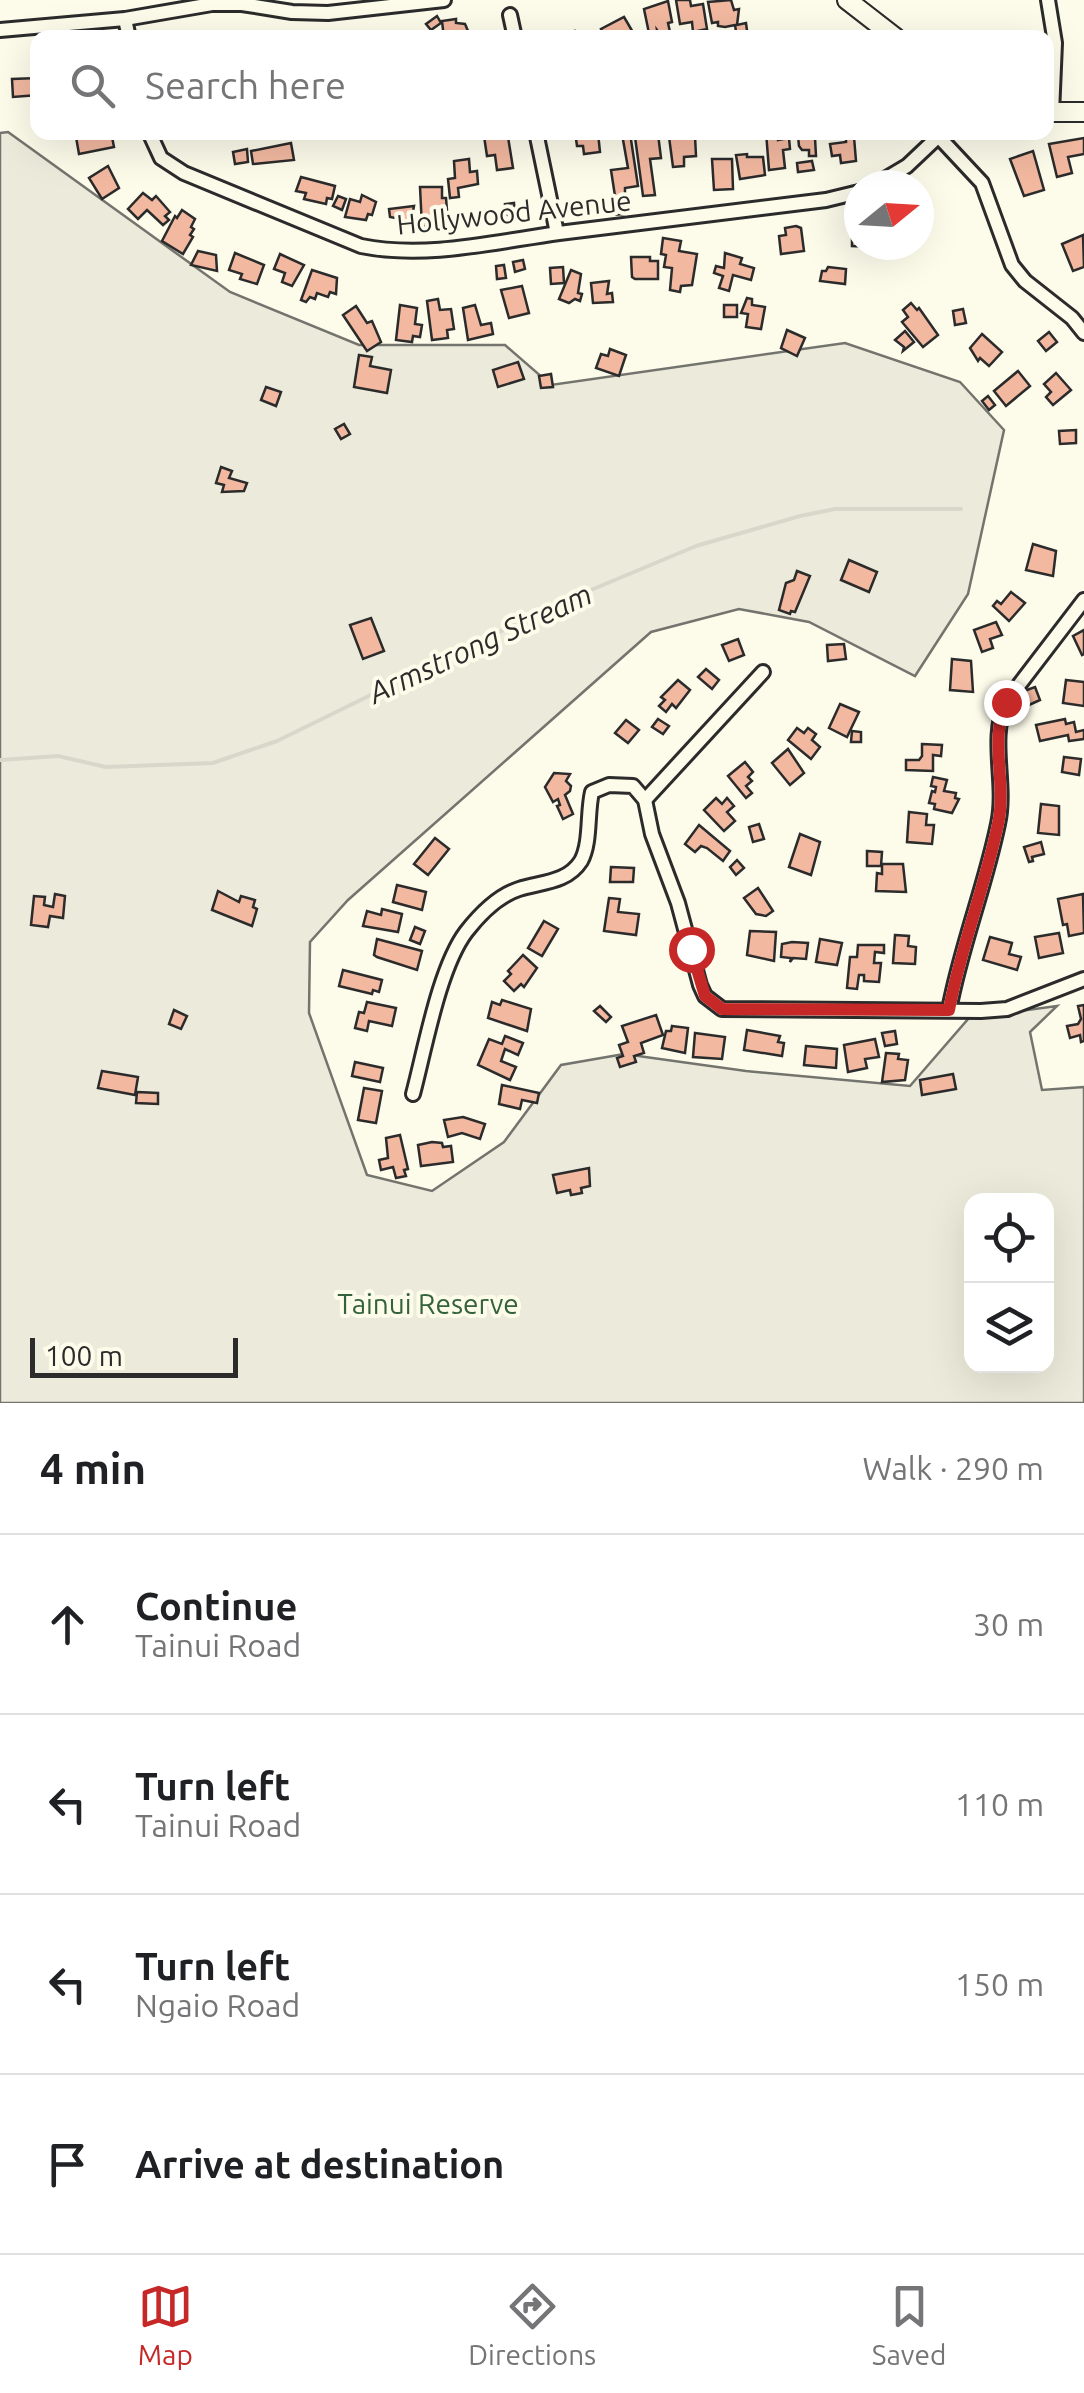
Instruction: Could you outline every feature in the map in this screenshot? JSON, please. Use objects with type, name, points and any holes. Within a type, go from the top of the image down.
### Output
[{"type":"street","points":[[0,30],[125,19],[212,4],[328,13],[444,0]]},
{"type":"street","points":[[847,0],[886,30]]},
{"type":"street","points":[[1048,0],[1053,30]]},
{"type":"street","points":[[510,14],[513,30]]},
{"type":"street","points":[[125,19],[127,30]]},
{"type":"street","points":[[1054,113],[1084,112]]},
{"type":"street","name":"Hollywood Avenue","points":[[153,140],[161,158],[184,173],[361,246],[386,251],[419,251],[844,196]]},
{"type":"street","points":[[538,140],[557,234]]},
{"type":"street","points":[[901,170],[936,140]]},
{"type":"street","points":[[945,140],[982,183],[1012,265],[1084,333]]},
{"type":"street","points":[[949,1010],[956,971],[1000,820],[999,718],[1006,702],[1084,600]]},
{"type":"street","points":[[645,800],[764,672]]},
{"type":"street","points":[[413,1094],[442,984],[463,936],[494,902],[569,873],[582,859],[592,792],[609,785],[634,786],[645,800],[652,834],[678,903],[700,984],[705,996],[722,1009],[1008,1009],[1084,979]]},
{"type":"green space","name":"Tainui Reserve","points":[[8,132],[230,292],[359,345],[505,345],[551,385],[845,343],[960,382],[1004,430],[968,594],[915,676],[809,622],[739,609],[651,632],[348,900],[310,942],[309,1013],[367,1175],[432,1191],[504,1142],[561,1065],[624,1054],[746,1071],[910,1086],[969,1018],[1057,1006],[1030,1032],[1042,1090],[1084,1087],[1084,1403],[0,1403],[0,133]]},
{"type":"building","points":[[676,0],[690,0],[691,6],[703,4],[707,29],[693,30],[692,22],[680,24]]},
{"type":"building","points":[[731,0],[734,10],[739,9],[737,25],[746,23],[747,30],[712,23],[708,2]]},
{"type":"building","points":[[668,1],[670,30],[648,30],[644,9]]},
{"type":"building","points":[[437,16],[441,23],[431,30],[426,24]]},
{"type":"building","points":[[624,17],[632,30],[602,30]]},
{"type":"building","points":[[456,19],[468,30],[443,30],[442,21]]},
{"type":"building","points":[[30,78],[30,96],[13,97],[12,79]]},
{"type":"building","points":[[1084,138],[1084,154],[1068,157],[1072,173],[1057,177],[1049,144]]},
{"type":"building","points":[[77,140],[113,140],[114,147],[79,154]]},
{"type":"building","points":[[485,140],[508,140],[513,168],[497,170],[495,155],[487,156]]},
{"type":"building","points":[[576,140],[599,140],[600,152],[584,154],[583,146],[577,146]]},
{"type":"building","points":[[623,140],[631,140],[638,186],[625,188],[625,214],[611,215],[609,197],[615,196],[611,170],[628,168]]},
{"type":"building","points":[[635,140],[659,140],[661,158],[650,159],[655,195],[643,196]]},
{"type":"building","points":[[669,140],[695,140],[696,156],[684,157],[684,166],[673,167]]},
{"type":"building","points":[[767,140],[789,140],[790,149],[783,150],[785,168],[769,170]]},
{"type":"building","points":[[798,140],[815,140],[816,156],[809,156],[809,150],[799,146]]},
{"type":"building","points":[[854,140],[856,161],[841,163],[840,155],[832,156],[830,144]]},
{"type":"building","points":[[291,143],[294,160],[253,164],[251,151]]},
{"type":"building","points":[[247,149],[248,162],[235,164],[233,152]]},
{"type":"building","points":[[1033,151],[1044,190],[1024,196],[1010,159]]},
{"type":"building","points":[[736,155],[763,157],[765,175],[740,179]]},
{"type":"building","points":[[469,159],[470,172],[477,171],[478,184],[458,188],[459,197],[450,198],[448,179],[455,178],[454,161]]},
{"type":"building","points":[[712,159],[732,159],[733,189],[714,190]]},
{"type":"building","points":[[812,161],[814,170],[798,172],[797,163]]},
{"type":"building","points":[[108,166],[119,188],[102,199],[89,178]]},
{"type":"building","points":[[301,177],[335,186],[332,199],[327,198],[326,204],[304,199],[306,193],[296,191]]},
{"type":"building","points":[[420,187],[442,187],[447,210],[442,225],[422,227]]},
{"type":"building","points":[[143,193],[152,200],[156,196],[170,212],[163,225],[147,210],[138,219],[128,209]]},
{"type":"building","points":[[362,195],[376,202],[372,215],[368,214],[366,220],[345,217],[350,199],[360,202]]},
{"type":"building","points":[[338,196],[346,199],[342,210],[333,206]]},
{"type":"building","points":[[514,203],[515,215],[505,215],[505,204]]},
{"type":"building","points":[[414,206],[411,221],[390,217],[389,209]]},
{"type":"building","points":[[182,210],[195,219],[190,235],[193,237],[183,254],[162,241]]},
{"type":"building","points":[[785,228],[801,228],[804,251],[781,254],[779,236],[786,235]]},
{"type":"building","points":[[1083,235],[1084,267],[1073,271],[1062,244]]},
{"type":"building","points":[[663,238],[681,241],[679,251],[697,254],[692,285],[681,286],[680,292],[670,290],[672,268],[664,267]]},
{"type":"building","points":[[198,251],[216,255],[217,271],[191,265]]},
{"type":"building","points":[[235,253],[264,265],[257,284],[240,279],[242,274],[229,270]]},
{"type":"building","points":[[725,253],[742,258],[740,264],[754,268],[751,280],[733,275],[729,291],[719,288],[723,276],[714,273],[716,266],[724,268]]},
{"type":"building","points":[[280,254],[304,265],[292,286],[282,282],[285,273],[274,269]]},
{"type":"building","points":[[631,257],[658,261],[658,279],[632,277]]},
{"type":"building","points":[[523,260],[525,269],[515,272],[513,262]]},
{"type":"building","points":[[504,265],[506,278],[497,279],[496,266]]},
{"type":"building","points":[[563,267],[564,283],[551,284],[550,268]]},
{"type":"building","points":[[828,267],[846,269],[845,284],[820,281],[822,271]]},
{"type":"building","points":[[312,270],[337,278],[336,294],[330,292],[328,297],[317,293],[315,299],[301,300]]},
{"type":"building","points":[[571,270],[581,274],[578,293],[582,294],[580,301],[569,303],[559,299]]},
{"type":"building","points":[[609,281],[607,294],[612,293],[613,302],[593,303],[591,283]]},
{"type":"building","points":[[522,286],[529,313],[509,318],[501,290]]},
{"type":"building","points":[[747,298],[752,299],[752,305],[765,307],[761,329],[746,327],[748,314],[741,313]]},
{"type":"building","points":[[438,299],[440,310],[451,309],[454,329],[447,330],[448,338],[432,340],[427,301]]},
{"type":"building","points":[[911,303],[938,335],[923,347],[902,322],[908,317],[903,310]]},
{"type":"building","points":[[400,305],[417,308],[415,324],[422,325],[420,337],[413,336],[412,342],[396,340]]},
{"type":"building","points":[[475,305],[481,325],[491,323],[493,334],[468,340],[463,308]]},
{"type":"building","points":[[724,305],[737,305],[737,317],[724,317]]},
{"type":"building","points":[[356,306],[367,323],[372,321],[381,342],[367,351],[343,315]]},
{"type":"building","points":[[963,309],[966,323],[955,325],[953,311]]},
{"type":"building","points":[[787,330],[805,338],[797,356],[781,348]]},
{"type":"building","points":[[905,331],[914,342],[903,351],[904,347],[895,340]]},
{"type":"building","points":[[1049,332],[1057,342],[1046,351],[1038,341]]},
{"type":"building","points":[[982,334],[1002,352],[989,366],[980,358],[978,361],[970,348]]},
{"type":"building","points":[[610,349],[626,355],[619,376],[596,368],[601,354],[608,356]]},
{"type":"building","points":[[359,355],[372,357],[370,366],[391,370],[387,393],[354,387]]},
{"type":"building","points":[[518,362],[524,379],[498,387],[493,370]]},
{"type":"building","points":[[1018,371],[1030,386],[1006,406],[994,391]]},
{"type":"building","points":[[1056,373],[1071,390],[1053,405],[1046,397],[1051,392],[1044,384]]},
{"type":"building","points":[[551,374],[553,387],[541,388],[539,376]]},
{"type":"building","points":[[266,387],[281,392],[276,406],[261,400]]},
{"type":"building","points":[[988,396],[995,405],[989,410],[982,401]]},
{"type":"building","points":[[344,424],[350,434],[341,439],[335,429]]},
{"type":"building","points":[[1076,430],[1076,443],[1060,444],[1059,431]]},
{"type":"building","points":[[221,467],[232,471],[229,478],[247,483],[244,491],[222,492],[224,485],[216,483]]},
{"type":"building","points":[[1033,544],[1056,551],[1053,576],[1026,570]]},
{"type":"building","points":[[849,560],[877,572],[869,592],[841,580]]},
{"type":"building","points":[[797,571],[810,576],[795,612],[790,614],[779,610],[786,583],[794,580]]},
{"type":"building","points":[[1011,592],[1025,603],[1009,621],[993,606],[997,601],[1001,604]]},
{"type":"building","points":[[371,618],[384,651],[363,659],[350,625]]},
{"type":"building","points":[[996,622],[1002,635],[990,639],[993,648],[982,652],[974,630]]},
{"type":"building","points":[[1084,630],[1084,654],[1082,655],[1073,636]]},
{"type":"building","points":[[738,639],[744,655],[729,661],[722,645]]},
{"type":"building","points":[[844,644],[846,659],[828,661],[827,645]]},
{"type":"building","points":[[952,659],[971,661],[973,692],[950,690]]},
{"type":"building","points":[[706,669],[719,680],[712,689],[698,677]]},
{"type":"building","points":[[678,680],[690,690],[676,708],[672,704],[666,712],[659,706],[665,700],[661,697]]},
{"type":"building","points":[[1066,680],[1084,682],[1084,706],[1063,703]]},
{"type":"building","points":[[1035,687],[1040,700],[1029,705],[1024,691]]},
{"type":"building","points":[[840,704],[859,712],[847,737],[829,728]]},
{"type":"building","points":[[658,719],[669,726],[663,734],[652,727]]},
{"type":"building","points":[[1065,719],[1066,724],[1074,722],[1076,732],[1084,730],[1084,739],[1069,741],[1068,735],[1040,741],[1036,725]]},
{"type":"building","points":[[626,720],[639,730],[628,743],[615,733]]},
{"type":"building","points":[[797,728],[804,733],[808,728],[816,734],[812,740],[820,747],[811,759],[788,740]]},
{"type":"building","points":[[852,731],[861,732],[861,742],[851,742]]},
{"type":"building","points":[[922,744],[942,745],[941,756],[933,755],[933,771],[906,770],[906,760],[919,760],[922,756]]},
{"type":"building","points":[[788,749],[804,773],[790,785],[772,763]]},
{"type":"building","points":[[1064,757],[1081,759],[1079,775],[1062,772]]},
{"type":"building","points":[[745,762],[753,772],[748,777],[752,781],[746,786],[752,793],[746,798],[728,776]]},
{"type":"building","points":[[554,773],[570,774],[566,781],[570,791],[565,795],[573,814],[563,819],[558,799],[553,802],[545,787]]},
{"type":"building","points":[[933,777],[947,780],[944,791],[956,793],[955,798],[959,799],[952,813],[934,809],[935,804],[929,803],[936,787],[931,786]]},
{"type":"building","points":[[716,798],[722,804],[727,798],[734,806],[727,812],[735,821],[724,831],[704,810]]},
{"type":"building","points":[[1041,804],[1059,806],[1059,835],[1038,833]]},
{"type":"building","points":[[909,812],[927,814],[926,825],[934,825],[932,844],[907,842]]},
{"type":"building","points":[[759,824],[764,839],[753,842],[749,827]]},
{"type":"building","points":[[699,825],[730,851],[723,861],[707,848],[701,846],[695,852],[685,844]]},
{"type":"building","points":[[800,834],[820,842],[811,875],[789,867]]},
{"type":"building","points":[[435,838],[449,849],[428,875],[414,864]]},
{"type":"building","points":[[1041,842],[1044,854],[1029,862],[1024,847]]},
{"type":"building","points":[[867,851],[882,852],[881,866],[867,866]]},
{"type":"building","points":[[737,860],[744,868],[736,875],[730,867]]},
{"type":"building","points":[[882,864],[903,864],[906,892],[876,891]]},
{"type":"building","points":[[611,867],[634,868],[633,882],[610,882]]},
{"type":"building","points":[[397,885],[426,892],[422,910],[393,902]]},
{"type":"building","points":[[758,888],[773,911],[766,916],[756,914],[744,898]]},
{"type":"building","points":[[218,891],[239,902],[241,896],[255,900],[253,907],[257,909],[252,926],[212,910]]},
{"type":"building","points":[[55,894],[65,896],[63,918],[50,916],[48,927],[31,925],[34,896],[45,897],[44,905],[53,907]]},
{"type":"building","points":[[1083,894],[1084,933],[1069,936],[1058,899]]},
{"type":"building","points":[[609,898],[620,899],[618,912],[639,914],[636,935],[604,931]]},
{"type":"building","points":[[382,909],[402,914],[398,932],[363,926],[367,911],[381,915]]},
{"type":"building","points":[[544,921],[558,929],[542,956],[528,948]]},
{"type":"building","points":[[415,927],[425,931],[420,944],[410,940]]},
{"type":"building","points":[[750,931],[776,932],[774,961],[747,955]]},
{"type":"building","points":[[1059,933],[1063,953],[1039,958],[1035,937]]},
{"type":"building","points":[[895,935],[909,936],[908,946],[916,947],[915,964],[893,963]]},
{"type":"building","points":[[990,937],[1012,943],[1009,954],[1021,957],[1017,970],[983,960]]},
{"type":"building","points":[[377,939],[422,951],[417,970],[374,955]]},
{"type":"building","points":[[820,939],[842,943],[837,965],[816,962]]},
{"type":"building","points":[[808,943],[806,959],[793,958],[790,962],[791,958],[781,957],[782,944]]},
{"type":"building","points":[[858,945],[884,945],[884,953],[875,952],[874,963],[881,963],[879,982],[864,981],[864,975],[859,975],[857,989],[847,988],[850,957],[857,957]]},
{"type":"building","points":[[523,955],[537,968],[524,987],[521,984],[514,991],[504,981]]},
{"type":"building","points":[[343,970],[382,980],[379,992],[373,990],[372,994],[339,986]]},
{"type":"building","points":[[502,1000],[531,1009],[527,1031],[488,1018],[492,1002],[500,1005]]},
{"type":"building","points":[[367,1002],[396,1008],[392,1026],[369,1021],[367,1031],[355,1028],[359,1012],[364,1013]]},
{"type":"building","points":[[1084,1005],[1081,1042],[1080,1035],[1070,1038],[1067,1026],[1078,1024],[1078,1006]]},
{"type":"building","points":[[600,1006],[611,1017],[606,1022],[594,1011]]},
{"type":"building","points":[[174,1010],[187,1016],[181,1029],[169,1024]]},
{"type":"building","points":[[656,1015],[663,1035],[641,1043],[644,1053],[634,1056],[636,1062],[620,1067],[617,1058],[623,1056],[619,1045],[628,1042],[622,1026]]},
{"type":"building","points":[[672,1026],[688,1028],[685,1053],[662,1048],[666,1031],[671,1031]]},
{"type":"building","points":[[747,1030],[780,1036],[778,1042],[784,1043],[782,1056],[744,1050]]},
{"type":"building","points":[[895,1031],[897,1044],[885,1046],[882,1033]]},
{"type":"building","points":[[695,1033],[725,1037],[722,1059],[693,1057]]},
{"type":"building","points":[[505,1036],[523,1043],[518,1055],[505,1049],[501,1061],[516,1067],[510,1080],[478,1065],[489,1039],[502,1044]]},
{"type":"building","points":[[875,1039],[879,1057],[865,1059],[867,1068],[848,1072],[844,1045]]},
{"type":"building","points":[[806,1046],[837,1049],[836,1068],[804,1065]]},
{"type":"building","points":[[886,1053],[908,1060],[905,1080],[882,1082]]},
{"type":"building","points":[[355,1062],[383,1068],[380,1082],[352,1076]]},
{"type":"building","points":[[102,1071],[138,1077],[135,1095],[98,1088]]},
{"type":"building","points":[[953,1074],[956,1089],[922,1095],[920,1080]]},
{"type":"building","points":[[502,1085],[539,1093],[537,1103],[522,1100],[520,1109],[499,1104]]},
{"type":"building","points":[[364,1088],[382,1091],[376,1123],[358,1120]]},
{"type":"building","points":[[137,1092],[158,1093],[158,1104],[136,1103]]},
{"type":"building","points":[[463,1117],[485,1124],[480,1139],[462,1133],[448,1137],[444,1120]]},
{"type":"building","points":[[400,1135],[408,1169],[404,1170],[406,1176],[396,1178],[393,1167],[381,1170],[379,1160],[388,1158],[386,1138]]},
{"type":"building","points":[[432,1142],[451,1146],[453,1162],[421,1166],[418,1145]]},
{"type":"building","points":[[589,1168],[590,1186],[581,1188],[582,1193],[557,1193],[553,1175]]},
{"type":"waterway","name":"Armstrong Stream","points":[[0,760],[58,756],[106,767],[213,763],[277,741],[548,608],[696,546],[835,509],[961,509]]},
{"type":"route","points":[[691,949],[705,996],[722,1009],[949,1010],[956,971],[1000,820],[999,718],[1006,702]]}]
